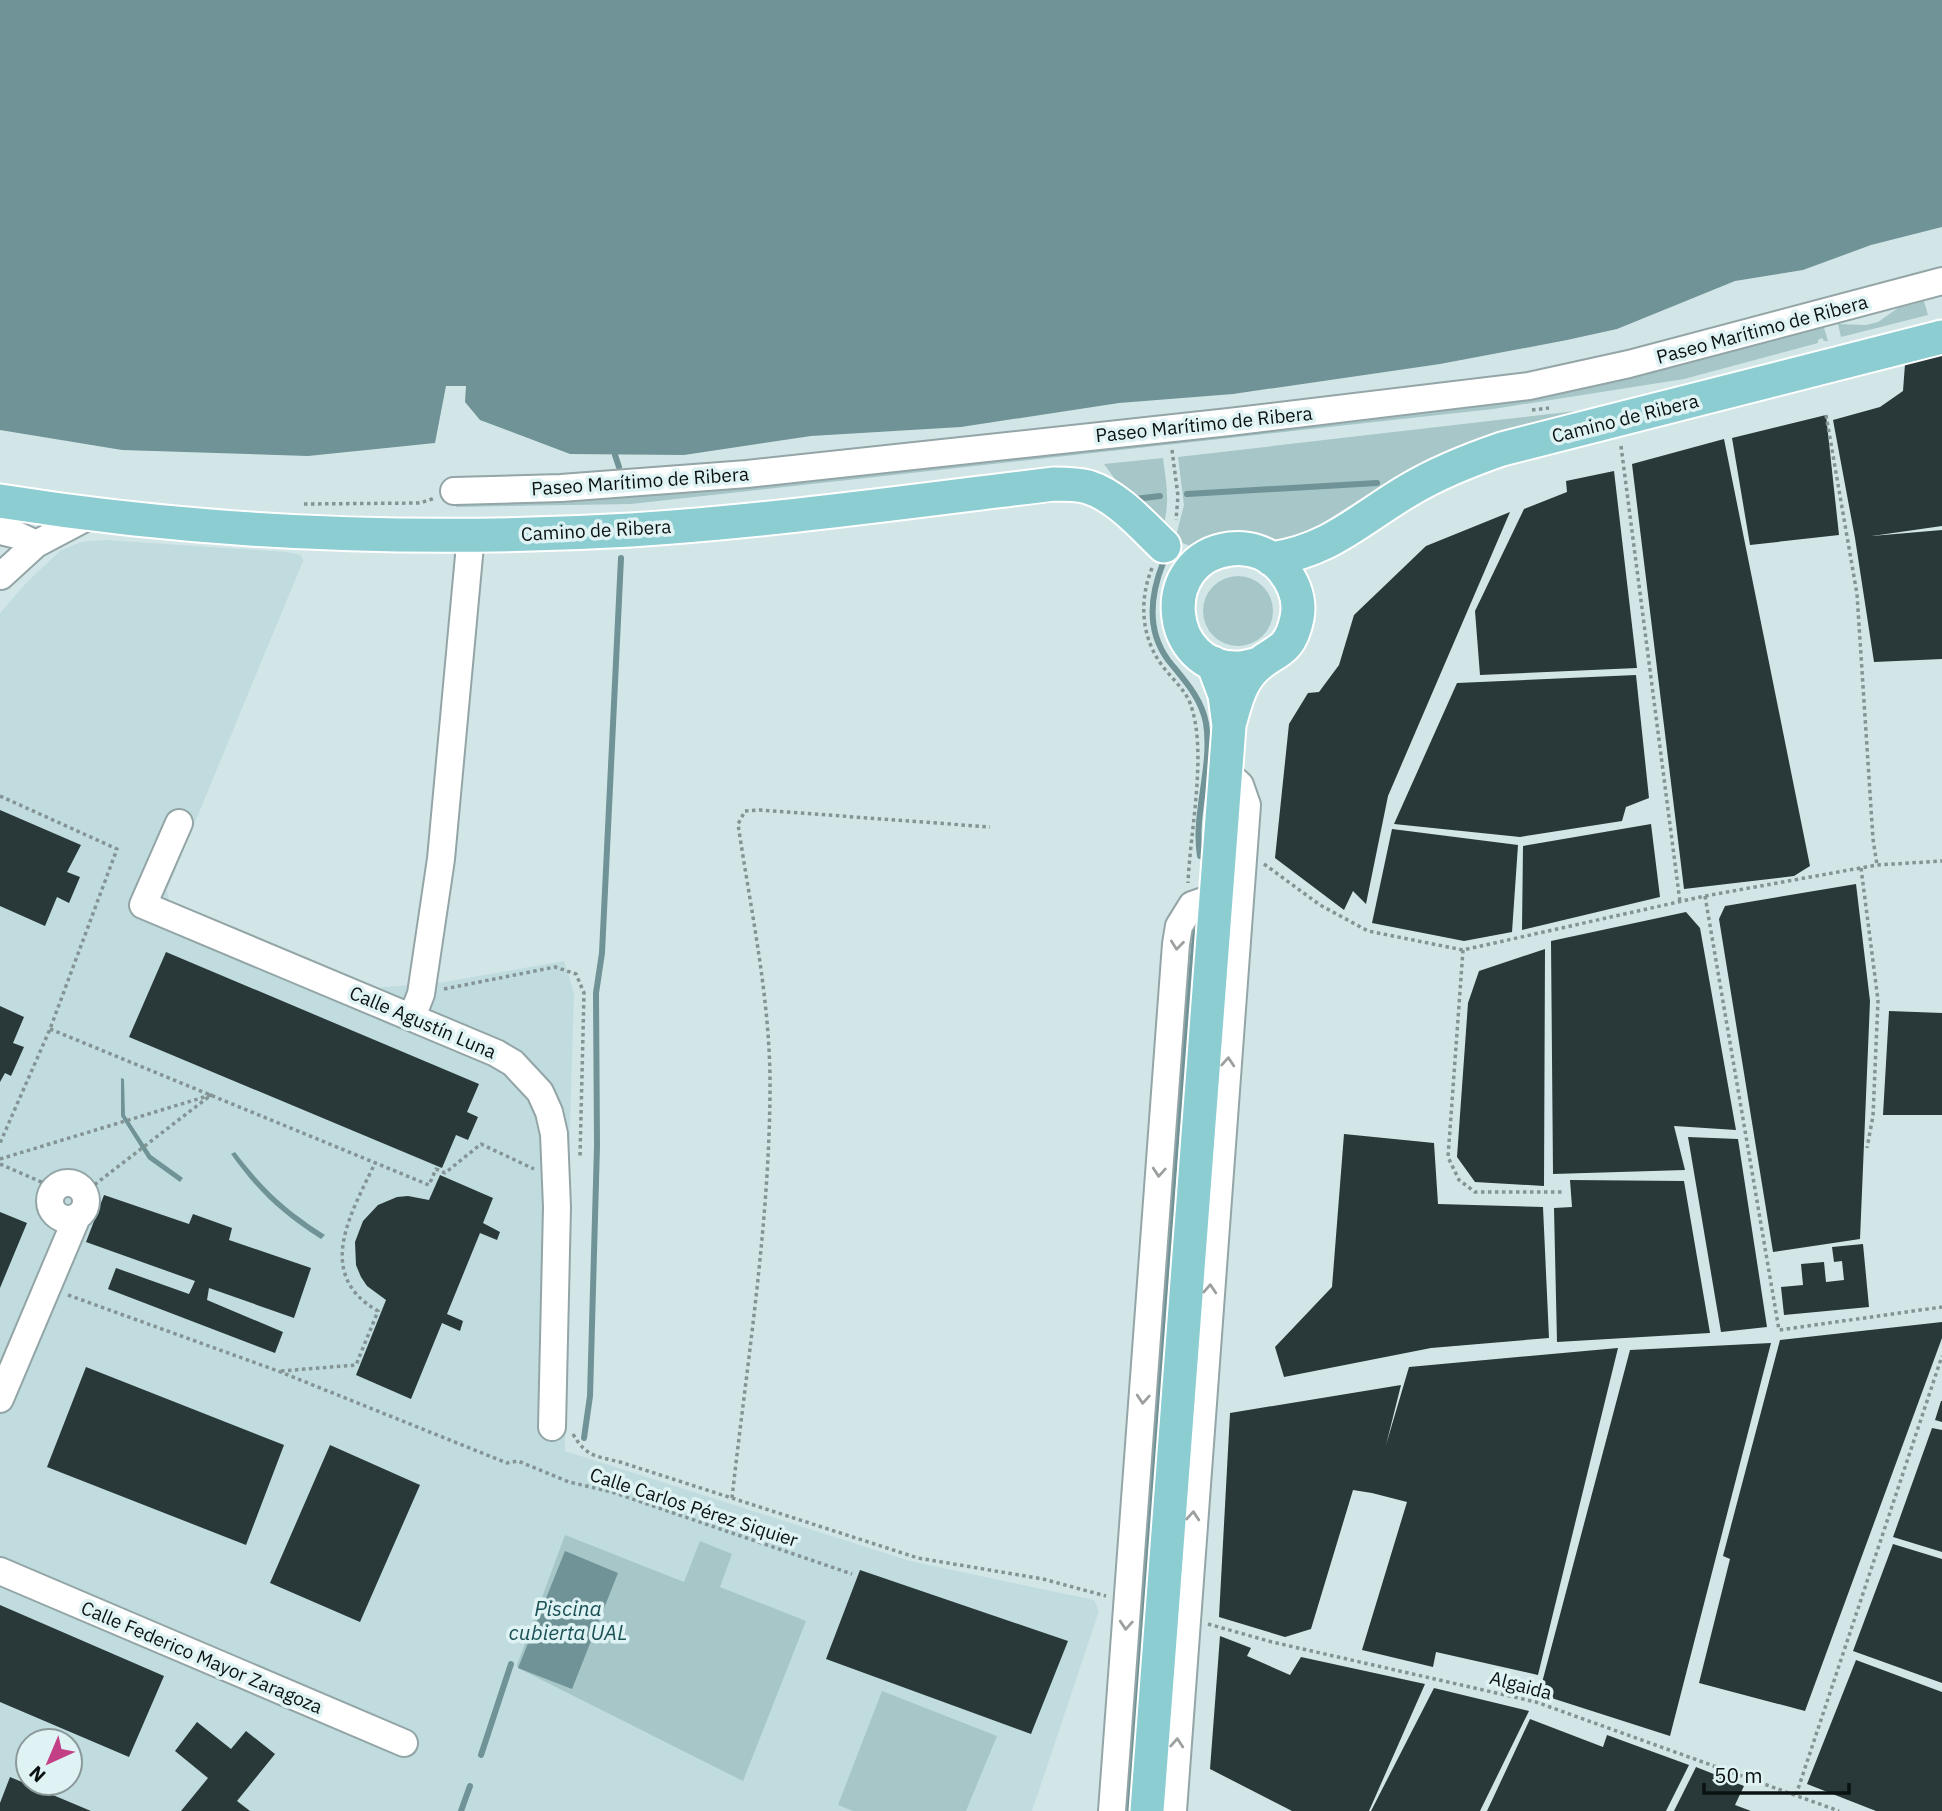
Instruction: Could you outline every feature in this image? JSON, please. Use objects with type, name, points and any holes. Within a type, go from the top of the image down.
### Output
[{"type":"main road","name":"Camino de Ribera","points":[[1272,559],[1295,555],[1326,544],[1409,490],[1451,467],[1502,449],[1942,337]]},
{"type":"main road","name":"Camino de Ribera","points":[[0,501],[91,515],[393,536],[632,530],[781,517],[1070,484],[1087,486],[1117,503],[1166,548],[1178,579],[1180,593]]},
{"type":"main road","name":"Camino de Ribera","points":[[1295,590],[1306,566],[1326,544]]},
{"type":"main road","points":[[1166,548],[1180,554],[1206,556]]},
{"type":"main road","points":[[1239,548],[1257,551],[1272,559],[1290,578],[1298,606],[1297,617],[1284,649],[1258,664],[1237,668],[1213,663],[1200,655],[1187,641],[1180,624],[1178,604],[1187,572],[1206,556],[1220,550],[1239,548]]},
{"type":"main road","points":[[1147,1811],[1229,726],[1225,695],[1213,663]]},
{"type":"main road","points":[[1229,726],[1243,684],[1258,664]]},
{"type":"street","name":"Paseo Marítimo de Ribera","points":[[454,491],[561,488],[747,474],[1241,421],[1529,386],[1629,364],[1942,281]]},
{"type":"street","points":[[1,578],[36,544],[91,515]]},
{"type":"street","points":[[0,531],[36,544]]},
{"type":"street","points":[[416,1005],[442,859],[471,534]]},
{"type":"street","points":[[0,544],[3,563],[1,578]]},
{"type":"street","points":[[1173,1811],[1247,806],[1240,785],[1225,771]]},
{"type":"street","name":"Calle Agustín Luna","points":[[179,823],[143,905],[416,1005],[513,1063],[540,1092],[549,1112],[554,1134],[562,1430]]},
{"type":"street","points":[[1112,1811],[1176,944],[1179,926],[1192,905],[1215,897]]},
{"type":"street","points":[[0,1399],[77,1217],[86,1206],[85,1192],[74,1184],[68,1182],[55,1188],[50,1201],[56,1214],[70,1219],[77,1217]]},
{"type":"street","name":"Calle Federico Mayor Zaragoza","points":[[0,1571],[404,1743]]},
{"type":"path","points":[[1826,415],[1857,594],[1877,865]]},
{"type":"path","points":[[1618,420],[1680,902]]},
{"type":"path","points":[[1166,548],[1177,516],[1178,496],[1172,450]]},
{"type":"path","points":[[295,530],[297,504],[420,503],[454,491]]},
{"type":"path","points":[[0,796],[117,849],[50,1029],[0,1143]]},
{"type":"path","points":[[732,1497],[764,1211],[771,1092],[768,1026],[738,824],[745,811],[760,810],[990,827]]},
{"type":"path","points":[[1259,856],[1264,864],[1320,905],[1368,931],[1462,950],[1705,896],[1877,865],[1942,861]]},
{"type":"path","points":[[1861,868],[1878,1000],[1873,1116],[1867,1148]]},
{"type":"path","points":[[1705,896],[1779,1330],[1942,1307]]},
{"type":"path","points":[[1462,950],[1448,1157],[1459,1180],[1475,1192],[1564,1192]]},
{"type":"path","points":[[416,1005],[555,967],[576,974],[584,993],[580,1158]]},
{"type":"path","points":[[50,1029],[429,1185],[436,1169],[445,1172],[481,1144],[539,1171]]},
{"type":"path","points":[[0,1159],[211,1095]]},
{"type":"path","points":[[85,1192],[211,1095]]},
{"type":"path","points":[[278,1371],[356,1365],[378,1311],[354,1292],[342,1262],[341,1246],[345,1229],[375,1163]]},
{"type":"path","points":[[0,1164],[55,1188]]},
{"type":"path","name":"Calle Carlos Pérez Siquier","points":[[47,1287],[278,1371],[507,1463],[518,1461],[569,1482],[612,1492],[852,1574]]},
{"type":"path","points":[[1796,1796],[1942,1356]]},
{"type":"path","points":[[562,1430],[590,1455],[732,1497],[918,1558],[1043,1579],[1128,1602]]},
{"type":"path","name":"Algaida","points":[[1185,1622],[1222,1626],[1272,1642],[1536,1702],[1839,1811]]},
{"type":"shaded area","points":[[1924,301],[1928,315],[1841,337],[1838,324],[1866,325],[1878,322],[1898,308]]},
{"type":"shaded area","points":[[1822,321],[1828,341],[1822,338],[1818,343],[1684,379],[1493,409],[631,504],[456,507],[456,500],[1397,412]]},
{"type":"shaded area","points":[[1576,411],[1460,446],[1424,462],[1292,543],[1238,533],[1190,546],[1175,540],[1184,505],[1178,457]]},
{"type":"shaded area","points":[[1163,458],[1167,499],[1164,523],[1125,493],[1104,464]]},
{"type":"shaded area","points":[[106,540],[301,555],[303,561],[167,890],[169,903],[374,988],[444,982],[564,961],[574,993],[567,1225],[565,1451],[910,1561],[1094,1600],[1099,1611],[1032,1811],[0,1811],[0,613],[27,582],[60,551],[81,542]]},
{"type":"shaded area","points":[[1231,576],[1245,576],[1258,582],[1267,591],[1273,611],[1271,624],[1263,636],[1245,646],[1231,646],[1218,640],[1209,631],[1203,618],[1203,604],[1209,591],[1218,582]]},
{"type":"shaded area","points":[[565,1535],[684,1582],[700,1541],[732,1554],[720,1587],[806,1621],[743,1781],[518,1668]]},
{"type":"shaded area","points":[[882,1691],[997,1736],[966,1811],[853,1811],[838,1805]]},
{"type":"water","points":[[0,0],[1942,0],[1942,227],[1871,245],[1803,270],[1735,281],[1617,329],[1440,364],[1233,394],[1119,403],[961,427],[811,436],[684,455],[570,454],[480,420],[465,402],[466,386],[446,386],[435,443],[308,456],[122,450],[0,430]]},
{"type":"water","points":[[121,1078],[124,1079],[125,1115],[151,1155],[183,1178],[180,1182],[148,1159],[121,1116]]},
{"type":"water","points":[[235,1152],[276,1198],[325,1235],[321,1239],[272,1201],[231,1154]]},
{"type":"water","name":"Piscina cubierta UAL","points":[[565,1551],[618,1573],[572,1689],[518,1668]]},
{"type":"building","points":[[1942,355],[1942,526],[1872,536],[1942,530],[1942,659],[1874,662],[1833,420],[1880,407],[1903,391],[1905,364]]},
{"type":"building","points":[[1826,415],[1839,535],[1750,545],[1732,438]]},
{"type":"building","points":[[1724,439],[1810,866],[1794,876],[1684,889],[1632,464]]},
{"type":"building","points":[[1614,471],[1637,668],[1480,675],[1475,611],[1524,509],[1567,492],[1566,481]]},
{"type":"building","points":[[1510,512],[1388,796],[1366,904],[1353,891],[1344,910],[1275,858],[1289,724],[1308,693],[1319,692],[1339,665],[1354,615],[1426,546]]},
{"type":"building","points":[[1636,675],[1649,798],[1626,807],[1622,821],[1520,837],[1394,824],[1457,683]]},
{"type":"building","points":[[0,810],[81,845],[67,872],[80,877],[69,903],[57,897],[45,926],[0,906]]},
{"type":"building","points":[[1651,824],[1660,897],[1522,930],[1523,846]]},
{"type":"building","points":[[1392,829],[1518,845],[1512,932],[1464,941],[1372,923]]},
{"type":"building","points":[[1856,884],[1870,1001],[1860,1239],[1773,1252],[1719,919],[1725,906]]},
{"type":"building","points":[[1686,912],[1700,928],[1736,1130],[1674,1126],[1685,1170],[1553,1174],[1551,941]]},
{"type":"building","points":[[1545,949],[1544,1186],[1475,1182],[1457,1157],[1468,1003],[1479,971]]},
{"type":"building","points":[[166,952],[479,1084],[467,1112],[478,1117],[468,1140],[456,1135],[442,1168],[129,1037]]},
{"type":"building","points":[[0,1006],[24,1017],[13,1043],[24,1047],[11,1076],[5,1073],[0,1082]]},
{"type":"building","points":[[1889,1011],[1942,1013],[1942,1115],[1883,1115]]},
{"type":"building","points":[[1344,1134],[1434,1143],[1438,1204],[1543,1207],[1549,1338],[1431,1348],[1284,1377],[1275,1347],[1332,1287]]},
{"type":"building","points":[[1688,1137],[1738,1139],[1767,1327],[1721,1332]]},
{"type":"building","points":[[440,1175],[493,1198],[483,1223],[500,1232],[497,1240],[480,1233],[447,1314],[463,1321],[460,1331],[442,1323],[411,1399],[356,1375],[386,1300],[367,1286],[361,1277],[356,1265],[355,1242],[363,1221],[378,1205],[397,1197],[429,1200]]},
{"type":"building","points":[[1570,1180],[1684,1181],[1710,1333],[1557,1342],[1554,1208],[1572,1207]]},
{"type":"building","points":[[104,1195],[189,1224],[193,1214],[232,1228],[229,1240],[311,1268],[294,1318],[209,1288],[207,1300],[283,1332],[275,1353],[108,1289],[116,1268],[189,1294],[195,1281],[86,1242]]},
{"type":"building","points":[[0,1212],[27,1223],[0,1288]]},
{"type":"building","points":[[1863,1244],[1869,1307],[1784,1315],[1781,1287],[1803,1285],[1801,1264],[1824,1262],[1826,1282],[1844,1280],[1842,1261],[1834,1262],[1832,1247]]},
{"type":"building","points":[[1942,1322],[1942,1338],[1805,1711],[1699,1683],[1730,1559],[1723,1556],[1780,1340]]},
{"type":"building","points":[[1771,1343],[1670,1736],[1539,1694],[1630,1350]]},
{"type":"building","points":[[1618,1348],[1538,1675],[1436,1652],[1433,1667],[1362,1650],[1407,1502],[1372,1493],[1353,1490],[1311,1629],[1285,1637],[1219,1617],[1230,1413],[1401,1385],[1386,1445],[1409,1367]]},
{"type":"building","points":[[86,1367],[284,1445],[246,1545],[47,1467]]},
{"type":"building","points":[[1942,1401],[1942,1422],[1935,1420]]},
{"type":"building","points":[[1932,1428],[1942,1430],[1942,1552],[1893,1537]]},
{"type":"building","points":[[330,1445],[420,1485],[360,1622],[270,1583]]},
{"type":"building","points":[[1893,1544],[1942,1559],[1942,1683],[1853,1651]]},
{"type":"building","points":[[860,1570],[1068,1641],[1031,1734],[826,1659]]},
{"type":"building","points":[[0,1605],[164,1676],[129,1757],[84,1738],[84,1727],[59,1727],[0,1702]]},
{"type":"building","points":[[1220,1636],[1251,1648],[1247,1656],[1290,1675],[1301,1657],[1425,1684],[1369,1811],[1292,1811],[1210,1769]]},
{"type":"building","points":[[1856,1660],[1942,1692],[1942,1811],[1876,1811],[1807,1784]]},
{"type":"building","points":[[1434,1688],[1529,1711],[1480,1811],[1371,1811]]},
{"type":"building","points":[[1530,1719],[1603,1747],[1607,1735],[1689,1765],[1666,1811],[1487,1811]]},
{"type":"building","points":[[197,1722],[231,1749],[246,1731],[275,1754],[237,1801],[250,1811],[181,1811],[208,1778],[175,1751]]},
{"type":"building","points":[[1696,1767],[1744,1786],[1735,1805],[1751,1811],[1674,1811]]},
{"type":"building","points":[[10,1777],[14,1779],[14,1797],[58,1797],[91,1811],[0,1811],[0,1803]]},
{"type":"waterway","points":[[615,455],[619,467]]},
{"type":"waterway","points":[[1187,494],[1377,483]]},
{"type":"waterway","points":[[1135,499],[1160,496]]},
{"type":"waterway","points":[[584,1438],[590,1396],[597,1146],[596,993],[602,953],[621,558]]},
{"type":"waterway","points":[[1163,563],[1153,600],[1156,637],[1168,660],[1196,697],[1206,723],[1207,756],[1199,823],[1200,856]]},
{"type":"waterway","points":[[1127,1811],[1177,1132],[1196,924]]},
{"type":"waterway","points":[[481,1755],[511,1664]]},
{"type":"waterway","points":[[461,1811],[470,1786]]}]
